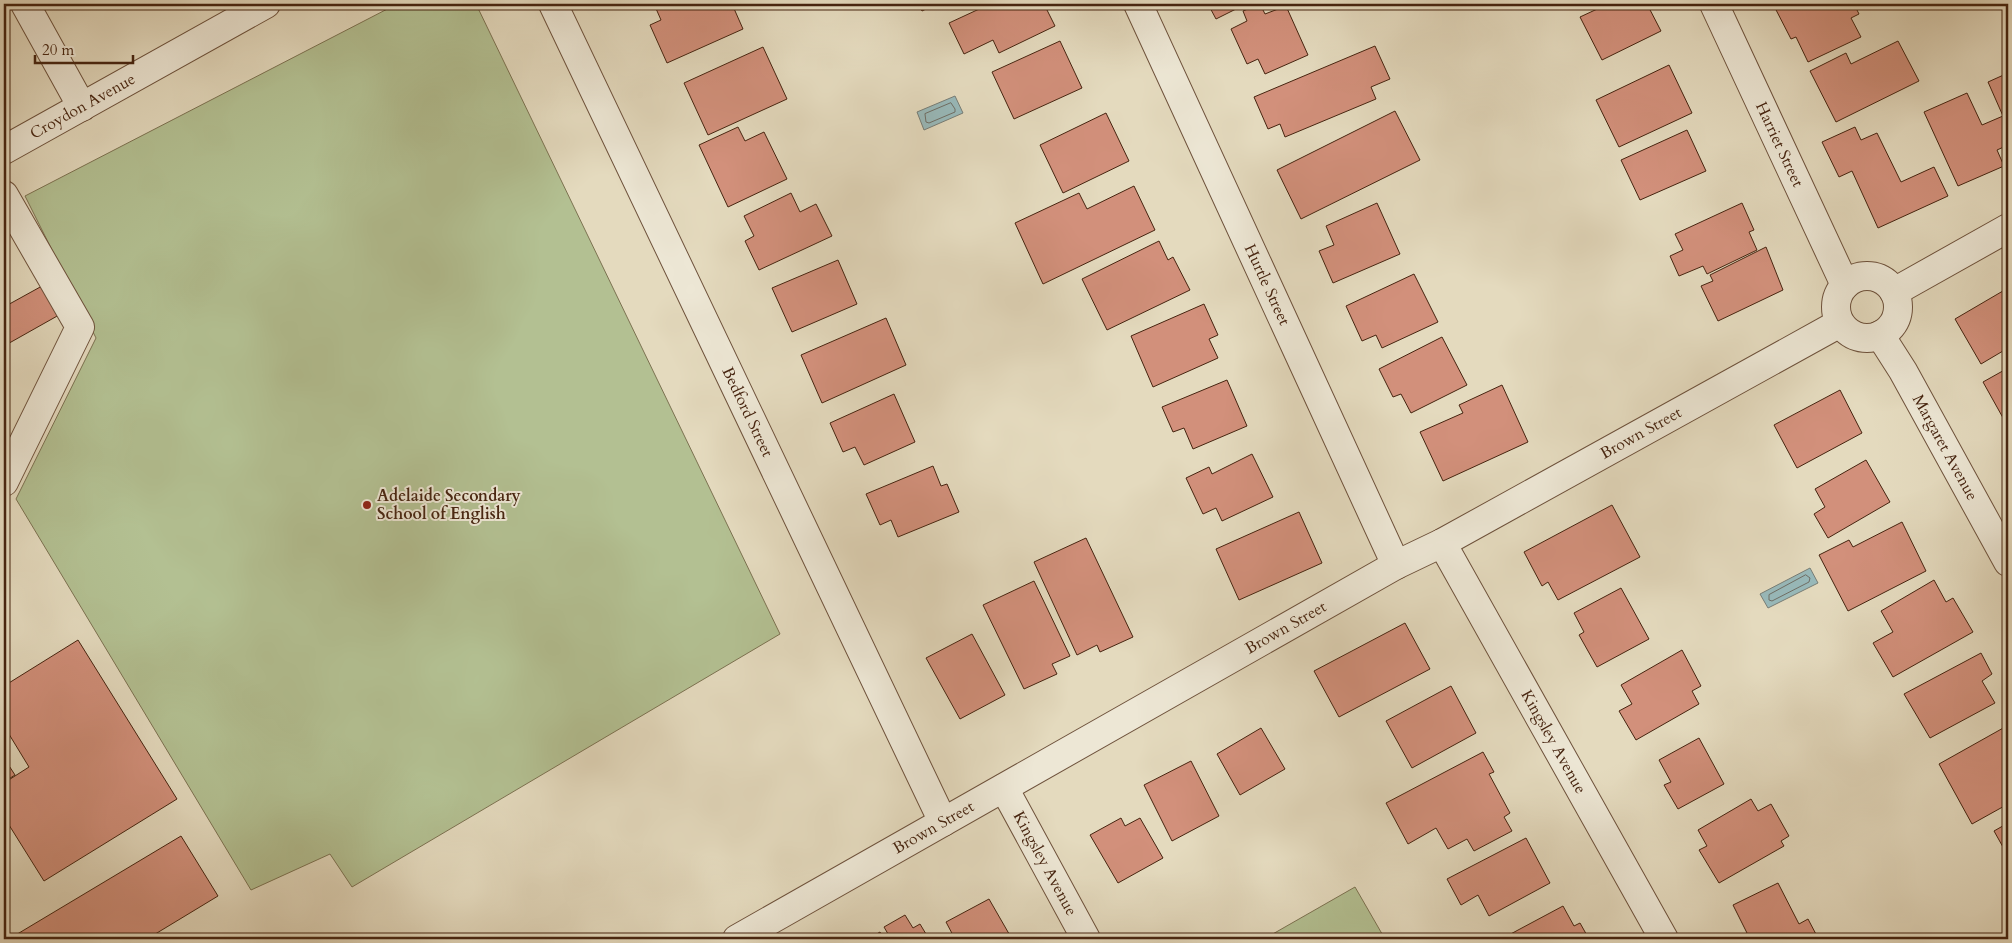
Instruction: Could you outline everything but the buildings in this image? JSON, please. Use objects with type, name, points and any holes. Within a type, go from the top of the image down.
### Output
[{"type":"street","points":[[25,4],[82,107]]},
{"type":"street","name":"Croydon Avenue","points":[[4,150],[266,4]]},
{"type":"street","name":"Bedford Street","points":[[553,4],[943,822]]},
{"type":"street","name":"Hurtle Street","points":[[1138,4],[1396,565]]},
{"type":"street","name":"Harriet Street","points":[[1714,4],[1846,285]]},
{"type":"street","points":[[4,195],[80,327],[4,482]]},
{"type":"street","points":[[1894,292],[2008,228]]},
{"type":"street","points":[[1865,276],[1876,278],[1886,283],[1894,292],[1898,303],[1897,314],[1893,324],[1880,335],[1870,338],[1854,336],[1846,330],[1840,323],[1836,313],[1839,293],[1846,285],[1854,279],[1865,276]]},
{"type":"street","name":"Brown Street","points":[[737,939],[1396,565],[1442,543],[1840,323]]},
{"type":"street","name":"Margaret Avenue","points":[[1880,335],[1902,370],[2008,562]]},
{"type":"street","name":"Kingsley Avenue","points":[[1442,543],[1664,939]]},
{"type":"street","name":"Kingsley Avenue","points":[[1004,788],[1086,939]]},
{"type":"green space","name":"Adelaide Secondary School of English","points":[[397,4],[476,4],[780,634],[352,887],[330,854],[251,890],[16,499],[96,338],[25,196]]},
{"type":"green space","points":[[1355,887],[1385,939],[1264,939]]},
{"type":"water","points":[[955,96],[963,113],[924,130],[917,112]]},
{"type":"water","points":[[1810,568],[1818,583],[1768,608],[1760,594]]},
{"type":"place","name":"Adelaide Secondary School of English","points":[[367,505]]}]
